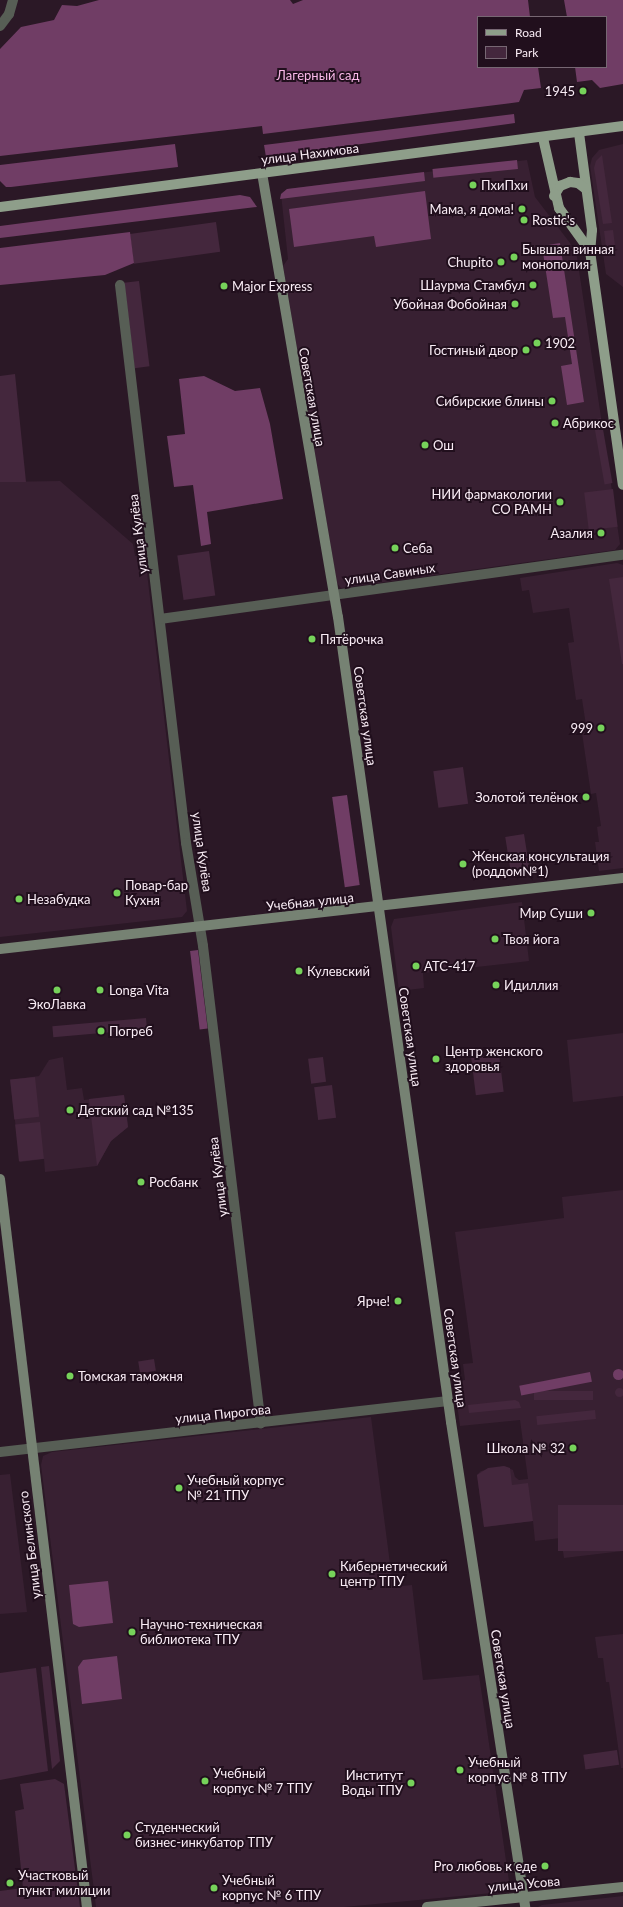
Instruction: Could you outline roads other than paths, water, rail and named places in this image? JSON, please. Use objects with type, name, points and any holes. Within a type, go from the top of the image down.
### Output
[{"type":"main road","name":"улица Нахимова","points":[[0,207],[544,138],[623,126]]},
{"type":"main road","points":[[579,133],[592,230],[590,251],[623,485]]},
{"type":"main road","points":[[544,138],[554,196],[568,223],[590,251]]},
{"type":"main road","points":[[554,196],[560,186],[570,182],[578,183],[586,189]]},
{"type":"street","points":[[0,26],[9,14],[13,0]]},
{"type":"street","name":"Советская улица","points":[[262,173],[334,595],[448,1401],[524,1902]]},
{"type":"street","name":"улица Кулёва","points":[[120,285],[186,843],[199,927],[261,1423]]},
{"type":"street","name":"улица Савиных","points":[[160,619],[623,555]]},
{"type":"street","name":"Учебная улица","points":[[0,949],[623,878]]},
{"type":"street","name":"улица Белинского","points":[[0,1179],[87,1907]]},
{"type":"street","name":"улица Пирогова","points":[[0,1452],[448,1401]]},
{"type":"street","name":"улица Усова","points":[[427,1907],[524,1902],[623,1888]]},
{"type":"place","name":"1945","points":[[583,91]]},
{"type":"place","name":"ПхиПхи","points":[[473,185]]},
{"type":"place","name":"Мама, я дома!","points":[[522,209]]},
{"type":"place","name":"Rostic's","points":[[524,220]]},
{"type":"place","name":"Бывшая винная монополия","points":[[514,257]]},
{"type":"place","name":"Chupito","points":[[501,262]]},
{"type":"place","name":"Шаурма Стамбул","points":[[533,285]]},
{"type":"place","name":"Major Express","points":[[224,286]]},
{"type":"place","name":"Убойная Фобойная","points":[[515,304]]},
{"type":"place","name":"1902","points":[[537,343]]},
{"type":"place","name":"Гостиный двор","points":[[526,350]]},
{"type":"place","name":"Сибирские блины","points":[[552,401]]},
{"type":"place","name":"Абрикос","points":[[555,423]]},
{"type":"place","name":"Ош","points":[[425,445]]},
{"type":"place","name":"НИИ фармакологии СО РАМН","points":[[560,502]]},
{"type":"place","name":"Азалия","points":[[601,533]]},
{"type":"place","name":"Себа","points":[[395,548]]},
{"type":"place","name":"Пятёрочка","points":[[312,639]]},
{"type":"place","name":"999","points":[[601,728]]},
{"type":"place","name":"Золотой телёнок","points":[[586,797]]},
{"type":"place","name":"Женская консультация (роддом№1)","points":[[463,864]]},
{"type":"place","name":"Повар-бар Кухня","points":[[117,893]]},
{"type":"place","name":"Незабудка","points":[[19,899]]},
{"type":"place","name":"Мир Суши","points":[[591,913]]},
{"type":"place","name":"Твоя йога","points":[[495,939]]},
{"type":"place","name":"АТС-417","points":[[416,966]]},
{"type":"place","name":"Кулевский","points":[[299,971]]},
{"type":"place","name":"Идиллия","points":[[496,985]]},
{"type":"place","name":"ЭкоЛавка","points":[[57,990]]},
{"type":"place","name":"Longa Vita","points":[[100,990]]},
{"type":"place","name":"Погреб","points":[[101,1031]]},
{"type":"place","name":"Центр женского здоровья","points":[[436,1059]]},
{"type":"place","name":"Детский сад №135","points":[[70,1110]]},
{"type":"place","name":"Росбанк","points":[[141,1182]]},
{"type":"place","name":"Ярче!","points":[[398,1301]]},
{"type":"place","name":"Томская таможня","points":[[70,1376]]},
{"type":"place","name":"Школа № 32","points":[[573,1448]]},
{"type":"place","name":"Учебный корпус № 21 ТПУ","points":[[179,1488]]},
{"type":"place","name":"Кибернетический центр ТПУ","points":[[332,1574]]},
{"type":"place","name":"Научно-техническая библиотека ТПУ","points":[[132,1632]]},
{"type":"place","name":"Учебный корпус № 8 ТПУ","points":[[460,1770]]},
{"type":"place","name":"Учебный корпус № 7 ТПУ","points":[[205,1781]]},
{"type":"place","name":"Институт Воды ТПУ","points":[[411,1783]]},
{"type":"place","name":"Студенческий бизнес-инкубатор ТПУ","points":[[127,1835]]},
{"type":"place","name":"Pro любовь к еде","points":[[545,1866]]},
{"type":"place","name":"Участковый пункт милиции","points":[[10,1883]]},
{"type":"place","name":"Учебный корпус № 6 ТПУ","points":[[214,1888]]},
{"type":"park label","name":"Лагерный сад","points":[[318,75]]}]
